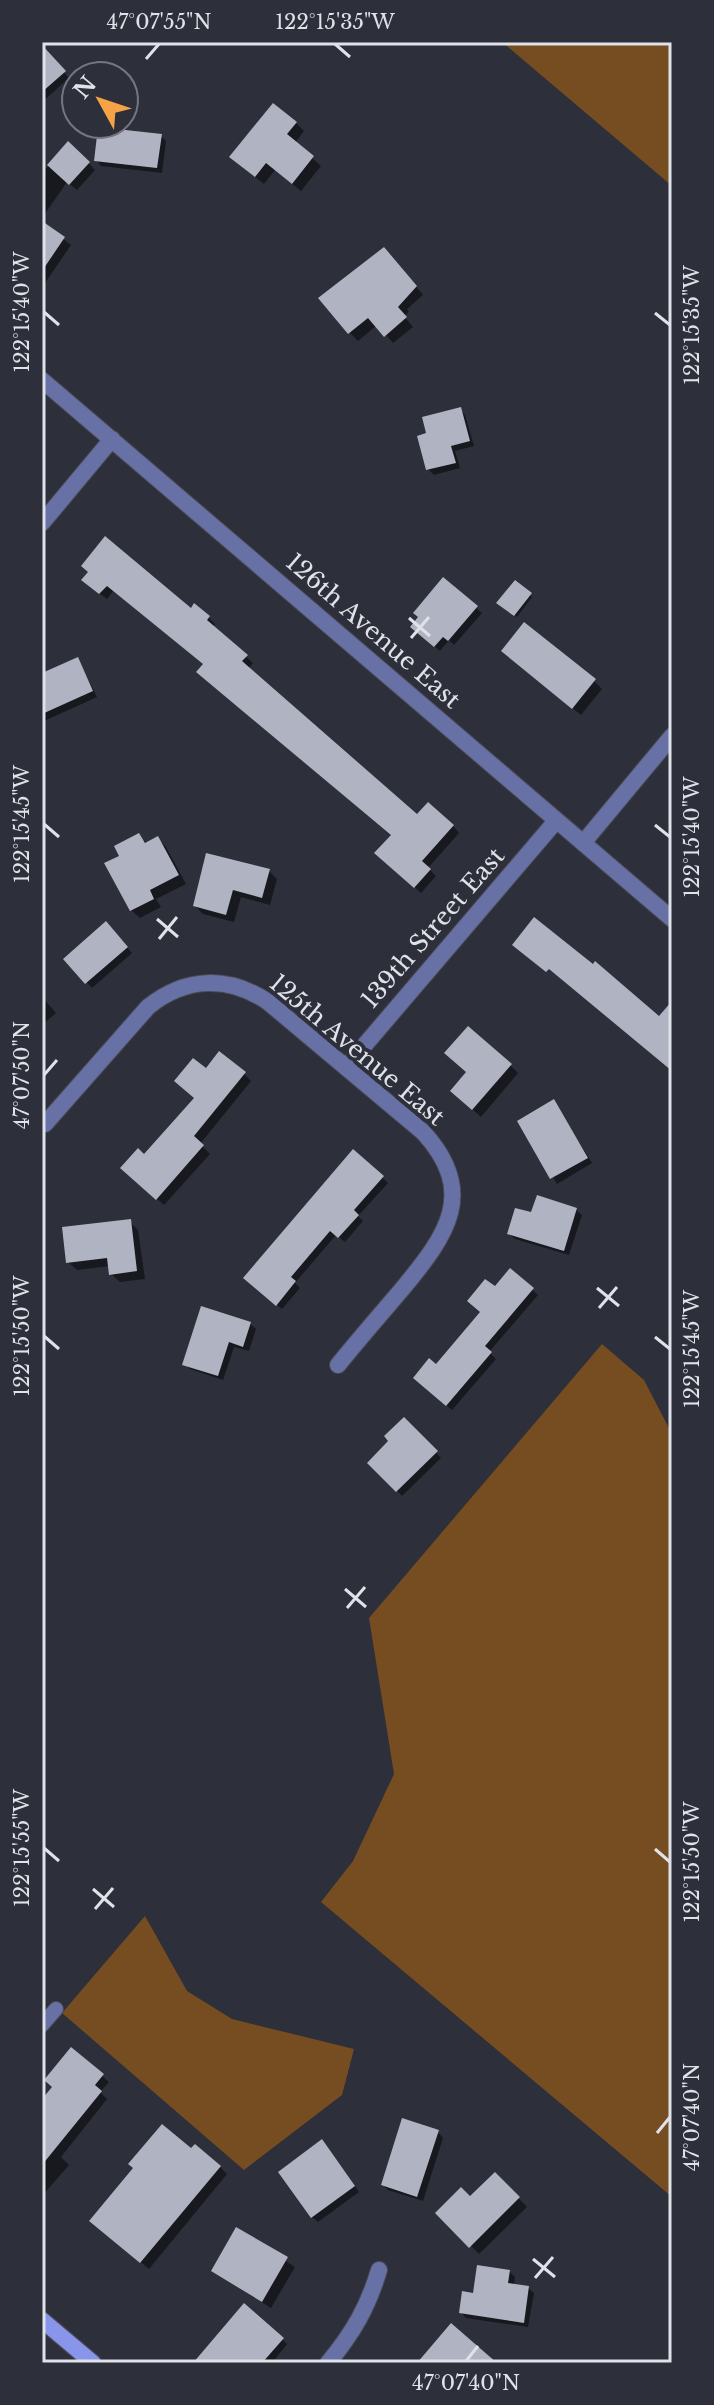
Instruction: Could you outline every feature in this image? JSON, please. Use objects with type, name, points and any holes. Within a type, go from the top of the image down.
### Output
[{"type":"main road","points":[[42,2320],[93,2363]]},
{"type":"street","name":"126th Avenue East","points":[[42,380],[672,919]]},
{"type":"street","points":[[42,523],[112,439]]},
{"type":"street","points":[[583,843],[672,736]]},
{"type":"street","name":"139th Street East","points":[[346,1067],[556,821]]},
{"type":"street","name":"125th Avenue East","points":[[45,1124],[148,1007],[169,993],[202,982],[241,987],[268,1002],[440,1151],[452,1181],[448,1224],[431,1255],[338,1365]]},
{"type":"street","points":[[328,2363],[355,2330],[368,2306],[379,2270]]},
{"type":"lane","points":[[42,2025],[56,2009]]},
{"type":"shaded area","points":[[502,42],[672,42],[672,186]]},
{"type":"shaded area","points":[[602,1344],[644,1380],[672,1434],[672,2197],[321,1902],[353,1861],[394,1774],[369,1618]]},
{"type":"shaded area","points":[[145,1916],[187,1991],[232,2019],[354,2049],[342,2095],[244,2170],[62,2013]]},
{"type":"building","points":[[42,45],[60,64],[60,76],[42,92]]},
{"type":"building","points":[[273,103],[297,122],[287,134],[314,156],[292,184],[266,163],[255,177],[229,157]]},
{"type":"building","points":[[140,132],[162,134],[157,168],[94,161],[96,140],[140,140]]},
{"type":"building","points":[[68,141],[90,162],[69,185],[47,165]]},
{"type":"building","points":[[42,221],[65,237],[42,271]]},
{"type":"building","points":[[384,247],[417,286],[398,307],[407,317],[384,337],[368,318],[348,334],[318,298]]},
{"type":"building","points":[[461,407],[470,441],[451,446],[456,463],[426,470],[417,436],[426,433],[422,417]]},
{"type":"building","points":[[105,536],[191,608],[194,603],[210,616],[207,620],[248,655],[242,661],[417,814],[428,802],[454,825],[422,861],[431,869],[414,888],[374,853],[391,835],[196,672],[203,664],[107,586],[99,594],[81,580],[88,572],[81,566]]},
{"type":"building","points":[[443,577],[478,606],[448,641],[443,637],[434,647],[410,627],[418,617],[413,613]]},
{"type":"building","points":[[515,580],[532,593],[514,616],[496,603]]},
{"type":"building","points":[[524,622],[596,679],[572,709],[501,651]]},
{"type":"building","points":[[78,657],[93,691],[42,714],[42,673]]},
{"type":"building","points":[[139,833],[145,843],[158,836],[179,875],[150,890],[154,899],[130,911],[104,863],[119,856],[114,846]]},
{"type":"building","points":[[206,853],[270,869],[262,898],[233,890],[226,915],[193,906]]},
{"type":"building","points":[[534,917],[593,964],[595,961],[659,1016],[672,1001],[672,1071],[549,969],[546,972],[512,945]]},
{"type":"building","points":[[106,921],[128,947],[85,984],[63,959]]},
{"type":"building","points":[[468,1026],[512,1064],[472,1110],[450,1091],[466,1072],[444,1053]]},
{"type":"building","points":[[219,1051],[246,1072],[194,1136],[204,1145],[156,1200],[120,1168],[138,1148],[144,1154],[194,1098],[174,1081],[193,1058],[206,1068]]},
{"type":"building","points":[[554,1099],[588,1158],[550,1179],[517,1121]]},
{"type":"building","points":[[353,1149],[384,1176],[354,1210],[359,1215],[338,1238],[330,1231],[291,1277],[296,1281],[276,1306],[243,1278]]},
{"type":"building","points":[[537,1195],[577,1208],[564,1251],[507,1234],[515,1208],[531,1212]]},
{"type":"building","points":[[131,1219],[137,1271],[109,1275],[107,1258],[66,1263],[62,1227]]},
{"type":"building","points":[[510,1268],[534,1288],[485,1346],[492,1352],[446,1406],[413,1378],[429,1358],[436,1364],[480,1312],[467,1301],[485,1279],[495,1286]]},
{"type":"building","points":[[201,1306],[251,1322],[243,1347],[229,1342],[218,1376],[182,1365]]},
{"type":"building","points":[[404,1417],[438,1451],[396,1492],[367,1463],[388,1441],[384,1436]]},
{"type":"building","points":[[71,2047],[104,2074],[95,2085],[102,2091],[42,2165],[42,2099],[52,2087],[44,2080]]},
{"type":"building","points":[[402,2118],[439,2130],[417,2197],[381,2185]]},
{"type":"building","points":[[162,2124],[191,2148],[195,2144],[221,2166],[140,2263],[89,2221],[133,2168],[128,2164]]},
{"type":"building","points":[[322,2139],[355,2186],[311,2218],[278,2172]]},
{"type":"building","points":[[495,2172],[520,2197],[469,2248],[435,2213],[461,2187],[470,2196]]},
{"type":"building","points":[[236,2227],[288,2257],[262,2302],[211,2271]]},
{"type":"building","points":[[477,2265],[510,2270],[508,2283],[529,2286],[524,2323],[459,2313],[462,2291],[473,2293]]},
{"type":"building","points":[[244,2303],[284,2338],[262,2363],[193,2363]]},
{"type":"building","points":[[451,2323],[497,2363],[417,2363]]}]
